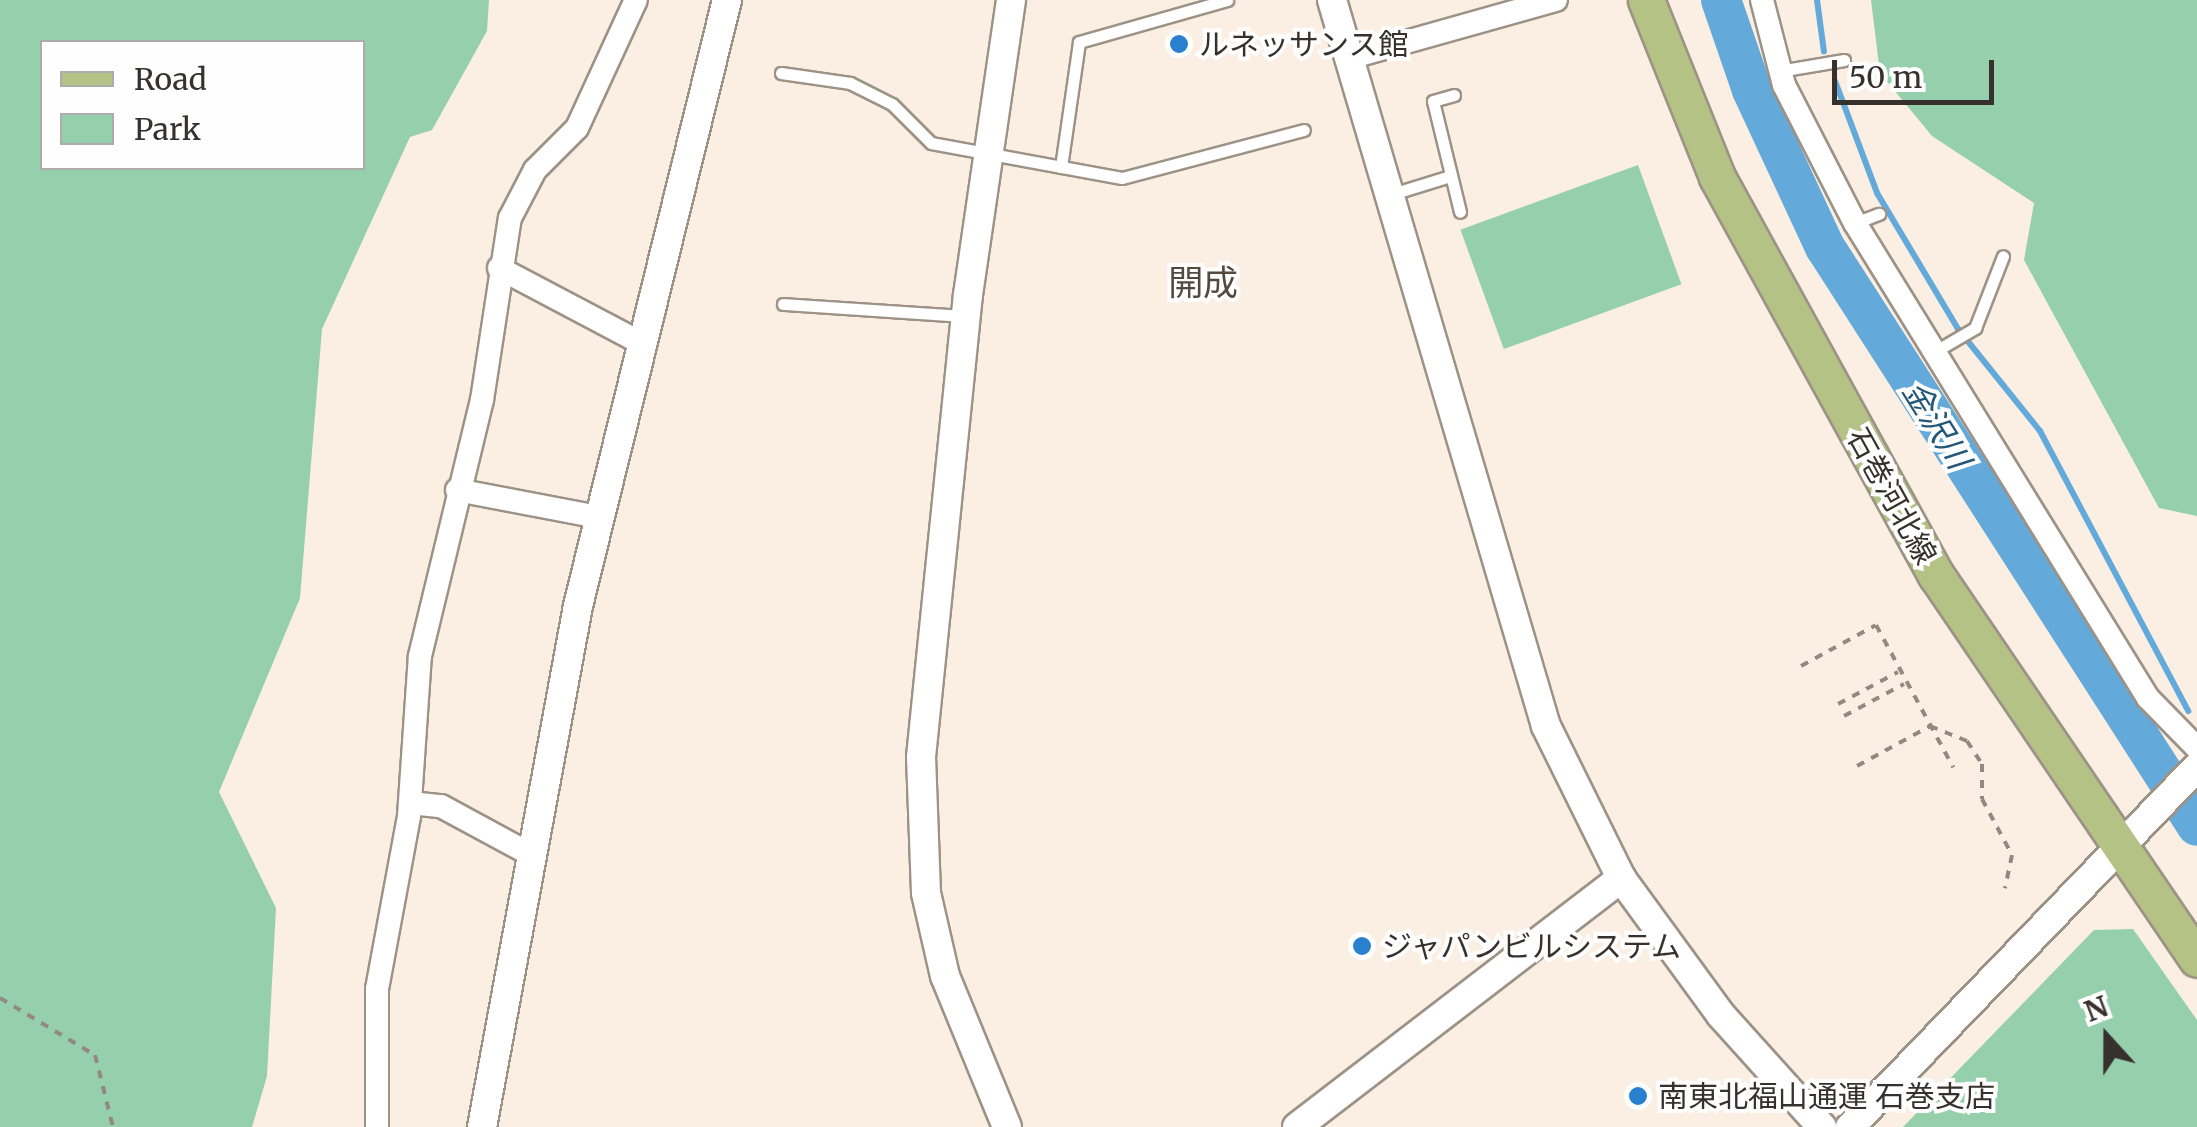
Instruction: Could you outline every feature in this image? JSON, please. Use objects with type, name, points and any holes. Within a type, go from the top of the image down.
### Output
[{"type":"main road","name":"石巻河北線","points":[[1646,0],[1716,177],[1936,576],[2118,850],[2197,959]]},
{"type":"street","points":[[376,1127],[376,989],[410,803],[420,656],[457,490],[482,400],[499,268],[510,218],[535,170],[585,114],[636,0]]},
{"type":"street","points":[[482,1127],[528,853],[599,517],[728,0]]},
{"type":"street","points":[[1007,1127],[945,976],[921,832],[966,316],[1011,0]]},
{"type":"street","points":[[1332,0],[1523,665],[1621,878],[1721,1015],[1822,1127]]},
{"type":"street","points":[[1348,58],[1556,0]]},
{"type":"street","points":[[1762,0],[1779,71],[1855,222],[1942,347],[2148,698],[2196,762],[2152,815],[1850,1127]]},
{"type":"street","points":[[499,268],[644,344]]},
{"type":"street","points":[[457,490],[599,517]]},
{"type":"street","points":[[410,803],[441,806],[528,853]]},
{"type":"street","points":[[1297,1127],[1621,878]]},
{"type":"lane","points":[[1061,167],[1079,42],[1227,0]]},
{"type":"lane","points":[[1779,71],[1844,60]]},
{"type":"lane","points":[[781,74],[850,83],[892,104],[931,143],[1122,178],[1304,130]]},
{"type":"lane","points":[[1454,95],[1433,101],[1460,212]]},
{"type":"lane","points":[[1387,196],[1450,176]]},
{"type":"lane","points":[[1855,222],[1879,214]]},
{"type":"lane","points":[[1942,347],[1974,328],[2004,256]]},
{"type":"lane","points":[[783,304],[966,316]]},
{"type":"path","points":[[1801,666],[1876,625],[1904,684],[1952,767]]},
{"type":"path","points":[[1838,704],[1898,672]]},
{"type":"path","points":[[1844,716],[1904,684]]},
{"type":"path","points":[[1858,766],[1930,726],[1955,733],[1979,756],[1982,799],[2012,856],[2005,888]]},
{"type":"path","points":[[0,998],[96,1054],[114,1127]]},
{"type":"green space","points":[[0,0],[489,0],[487,31],[432,130],[410,137],[322,329],[300,598],[219,792],[276,908],[267,1076],[252,1127],[0,1127]]},
{"type":"green space","points":[[1871,0],[2197,0],[2197,516],[2159,508],[2024,260],[2034,203],[1932,136],[1880,73]]},
{"type":"green space","points":[[1638,165],[1681,284],[1504,349],[1460,230]]},
{"type":"green space","points":[[2133,929],[2197,1020],[2197,1127],[1903,1127],[2094,930]]},
{"type":"waterway","name":"金沢川","points":[[1721,0],[1752,90],[1825,247],[2197,826]]},
{"type":"waterway","points":[[1817,0],[1824,52]]},
{"type":"waterway","points":[[1835,81],[1877,193],[1958,329],[2040,431],[2188,711]]},
{"type":"place","name":"ルネッサンス館","points":[[1179,44]]},
{"type":"place","name":"ジャパンビルシステム","points":[[1362,946]]},
{"type":"place","name":"南東北福山通運 石巻支店","points":[[1638,1096]]},
{"type":"district","name":"開成","points":[[1203,283]]}]
